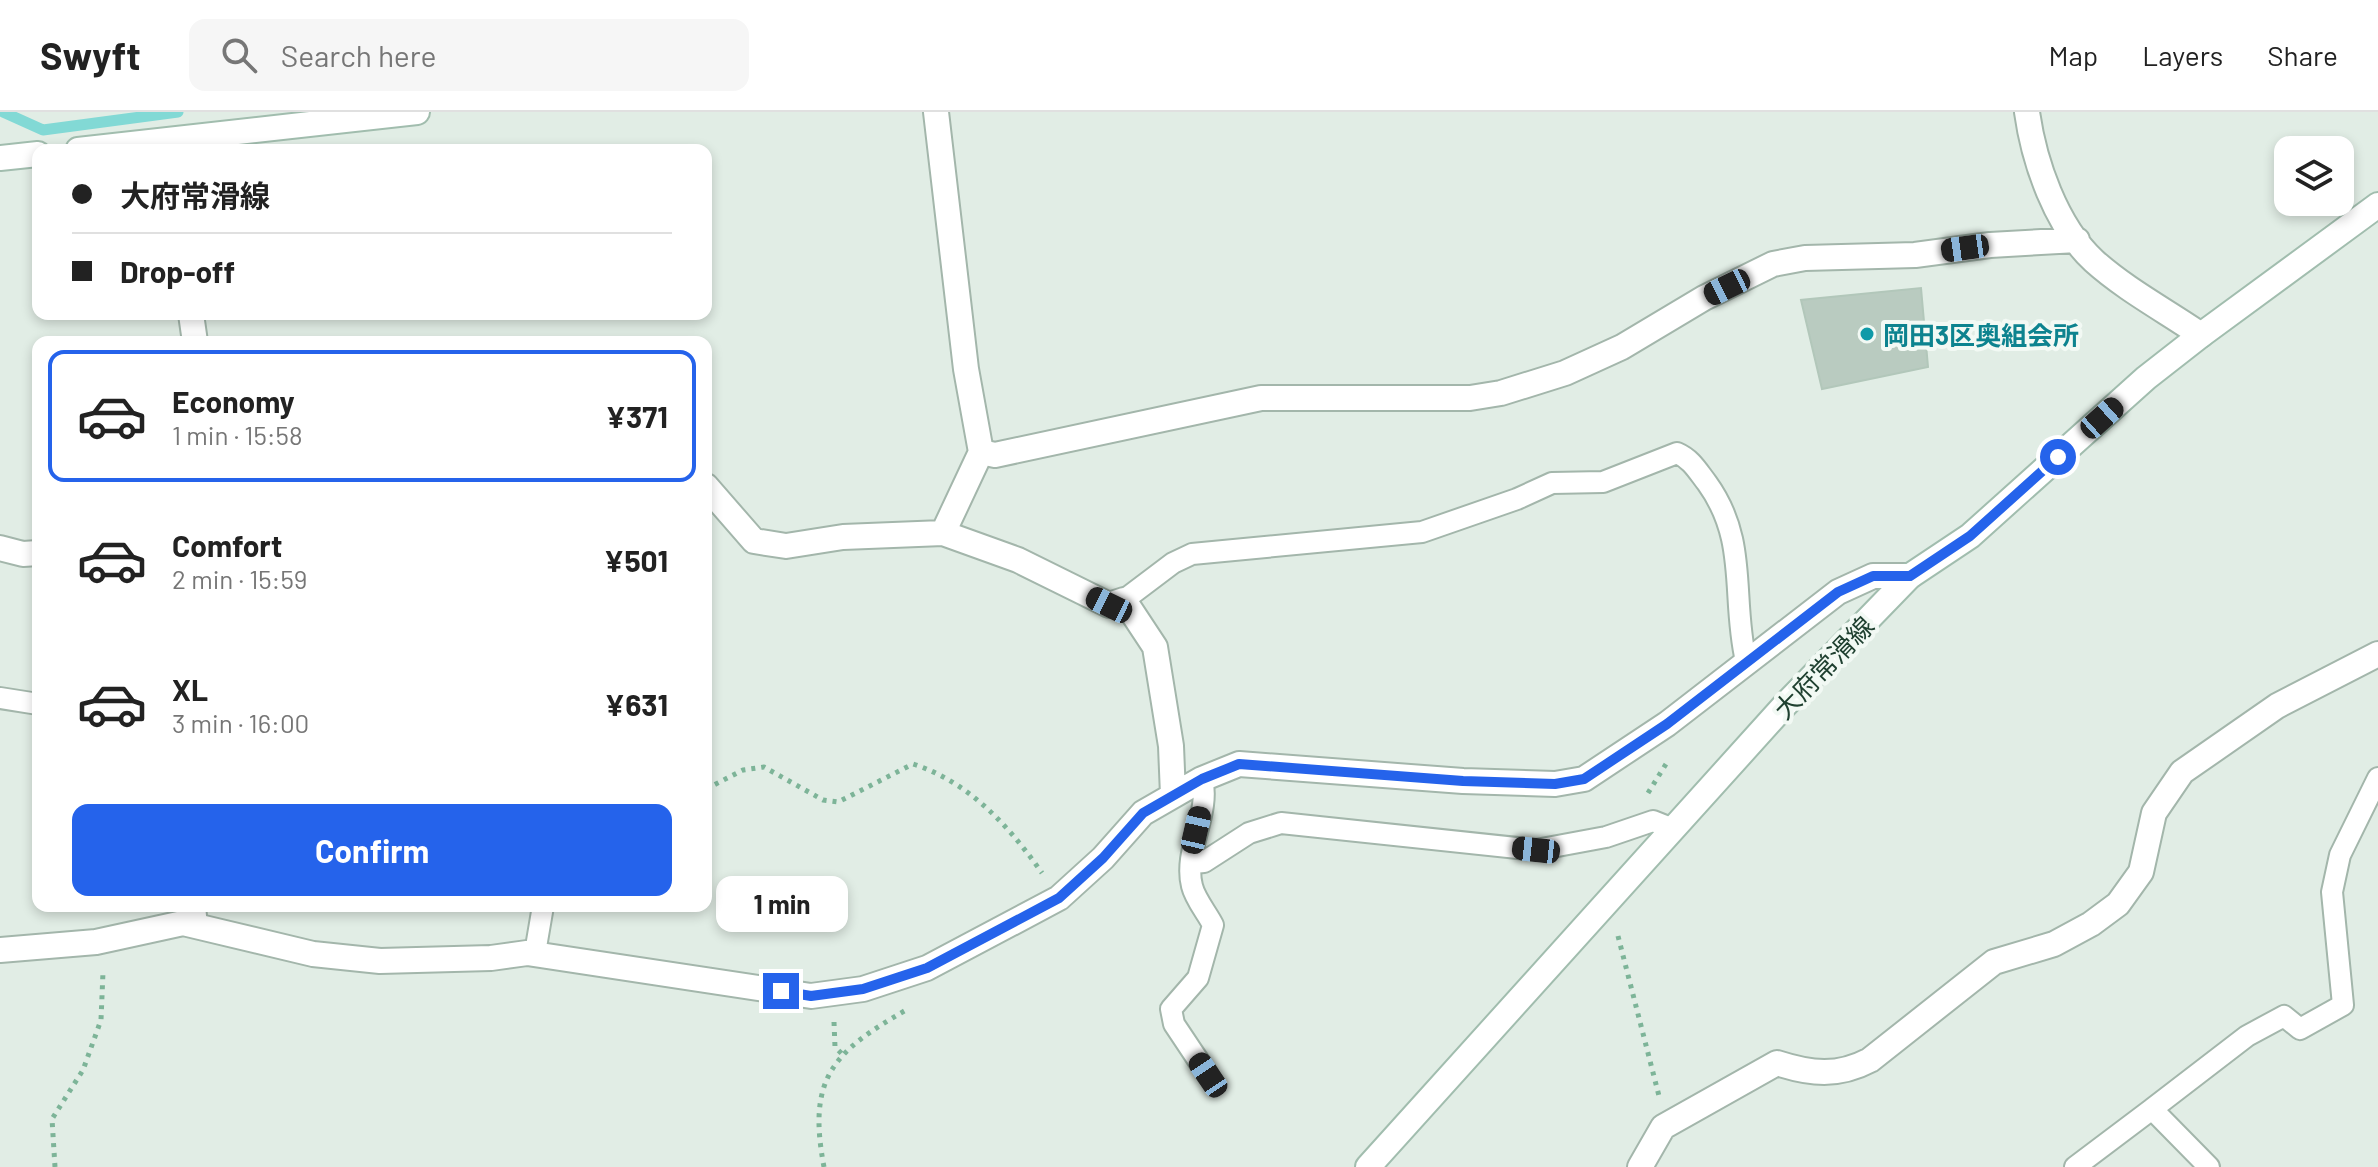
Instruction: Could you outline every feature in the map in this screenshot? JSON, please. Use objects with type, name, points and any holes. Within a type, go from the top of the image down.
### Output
[{"type":"street","points":[[175,144],[417,112]]},
{"type":"street","points":[[936,112],[966,369],[981,452],[943,533]]},
{"type":"street","points":[[2027,112],[2047,184],[2077,240],[2095,261],[2201,335]]},
{"type":"street","points":[[0,158],[32,155]]},
{"type":"street","name":"大府常滑線","points":[[1368,1167],[1673,829],[1910,576],[1970,536],[2146,378],[2378,205]]},
{"type":"street","points":[[981,452],[995,455],[1261,398],[1470,398],[1501,393],[1565,373],[1622,347],[1704,298],[1773,264],[1805,258],[1915,255],[1990,245],[2077,240]]},
{"type":"street","points":[[712,493],[754,541],[786,546],[843,537],[943,533],[1018,560],[1109,605],[1124,600],[1155,647],[1171,746],[1173,795]]},
{"type":"street","points":[[0,548],[32,553]]},
{"type":"street","points":[[0,950],[101,940],[183,923],[196,916],[313,954],[380,961],[535,953],[811,996],[863,989],[927,968],[1059,898],[1103,858],[1143,813],[1202,779],[1239,764],[1463,781],[1555,784],[1584,779],[1667,724],[1838,592],[1873,576],[1910,576]]},
{"type":"street","points":[[1640,1167],[1663,1127],[1777,1063],[1811,1074],[1850,1070],[1870,1060],[1994,962],[2054,944],[2091,924],[2130,892],[2141,872],[2154,813],[2182,772],[2277,706],[2378,654]]},
{"type":"lane","points":[[1124,600],[1173,563],[1192,554],[1422,532],[1517,499],[1552,483],[1603,482],[1677,453],[1688,458],[1715,495],[1729,521],[1738,560],[1740,639],[1746,661]]},
{"type":"lane","points":[[0,698],[32,703]]},
{"type":"lane","points":[[2075,1167],[2259,1029],[2284,1016],[2300,1029],[2343,1005],[2332,892],[2340,855],[2378,778]]},
{"type":"lane","points":[[1202,779],[1205,792],[1191,885],[1213,925],[1198,978],[1171,1009],[1174,1024],[1208,1075]]},
{"type":"lane","points":[[1193,863],[1204,862],[1249,833],[1281,823],[1536,850],[1624,831],[1653,821],[1673,829]]},
{"type":"lane","points":[[535,953],[542,912]]},
{"type":"lane","points":[[2152,1109],[2209,1167]]},
{"type":"path","points":[[1624,831],[1668,760],[1667,724]]},
{"type":"path","points":[[712,786],[743,770],[764,767],[823,800],[838,802],[913,764],[936,771],[987,807],[1019,840],[1059,898]]},
{"type":"path","points":[[1606,904],[1612,912],[1660,1104],[1673,1121]]},
{"type":"path","points":[[55,1167],[52,1119],[83,1070],[101,1020],[101,940]]},
{"type":"path","points":[[824,1167],[818,1136],[824,1085],[835,1061],[860,1036],[914,1005]]},
{"type":"building","name":"岡田3区奥組会所","points":[[1921,288],[1928,367],[1822,389],[1801,300]]},
{"type":"waterway","points":[[3,112],[43,130],[178,112]]},
{"type":"place","name":"岡田3区奥組会所","points":[[1867,334]]},
{"type":"route","points":[[781,991],[811,996],[863,989],[927,968],[1059,898],[1103,858],[1143,813],[1202,779],[1239,764],[1463,781],[1555,784],[1584,779],[1667,724],[1838,592],[1873,576],[1910,576],[1970,536],[2058,457]]}]
